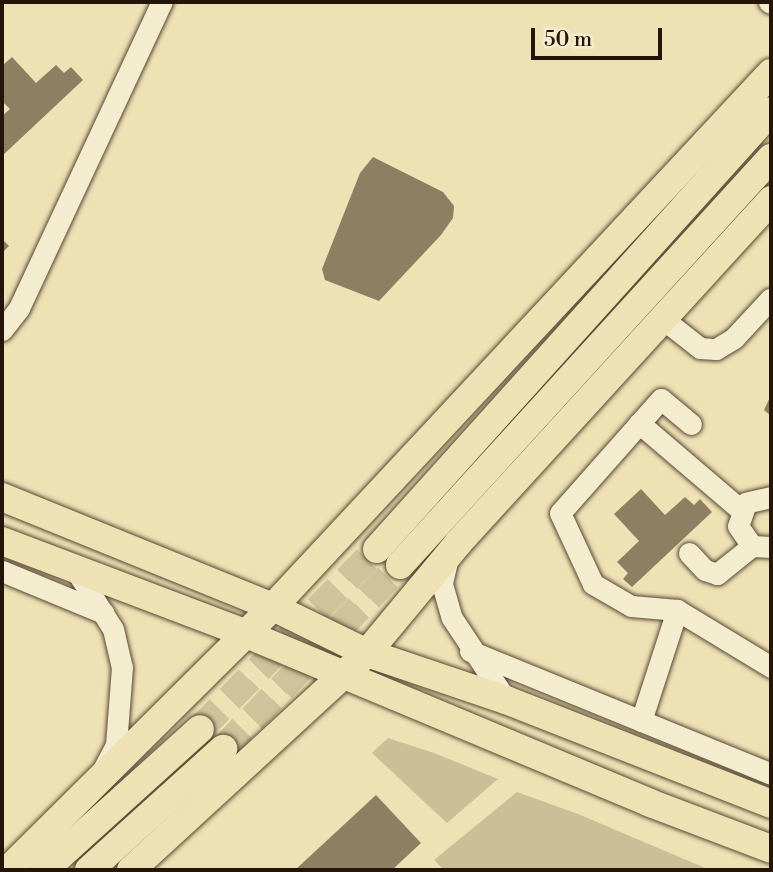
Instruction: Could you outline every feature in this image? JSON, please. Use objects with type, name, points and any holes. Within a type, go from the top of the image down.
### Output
[{"type":"main road","points":[[8,870],[91,792],[244,633],[273,607],[771,73]]},
{"type":"main road","points":[[377,549],[771,111]]},
{"type":"main road","points":[[400,565],[771,158]]},
{"type":"main road","points":[[131,870],[367,653],[459,542],[771,200]]},
{"type":"main road","points":[[2,497],[273,607],[367,653],[506,700],[771,804]]},
{"type":"main road","points":[[2,541],[244,633],[650,803],[771,849]]},
{"type":"main road","points":[[44,870],[201,729]]},
{"type":"main road","points":[[89,870],[223,749]]},
{"type":"street","points":[[2,330],[19,309],[162,2]]},
{"type":"street","points":[[663,319],[700,348],[716,349],[734,338],[771,298]]},
{"type":"street","points":[[691,424],[661,399],[560,513],[593,584],[631,606],[677,610],[771,667]]},
{"type":"street","points":[[639,423],[741,510]]},
{"type":"street","points":[[689,553],[705,570],[717,573],[762,547],[738,526],[741,510],[753,498],[771,497]]},
{"type":"street","points":[[459,542],[443,564],[442,584],[452,618],[470,652],[506,700]]},
{"type":"street","points":[[75,569],[104,613],[122,667],[116,745],[91,792]]},
{"type":"street","points":[[2,571],[104,613]]},
{"type":"street","points":[[641,721],[677,610]]},
{"type":"street","points":[[470,652],[771,774]]},
{"type":"shaded area","points":[[388,738],[498,779],[447,823],[372,753]]},
{"type":"shaded area","points":[[517,792],[578,814],[710,870],[444,870],[434,860]]},
{"type":"building","points":[[12,57],[36,83],[56,65],[64,73],[71,67],[83,80],[2,156],[2,116],[10,109],[2,101],[2,66]]},
{"type":"building","points":[[373,157],[443,192],[454,206],[453,218],[441,235],[379,301],[325,280],[322,269],[360,173]]},
{"type":"building","points":[[2,239],[9,246],[2,253]]},
{"type":"building","points":[[771,395],[771,416],[764,410]]},
{"type":"building","points":[[641,489],[665,515],[685,497],[694,505],[700,499],[712,512],[632,587],[623,579],[628,573],[617,562],[639,541],[614,514]]},
{"type":"building","points":[[376,795],[421,843],[392,870],[295,870]]},
{"type":"tunnel","points":[[200,729],[377,549]]},
{"type":"tunnel","points":[[223,749],[400,565]]}]
